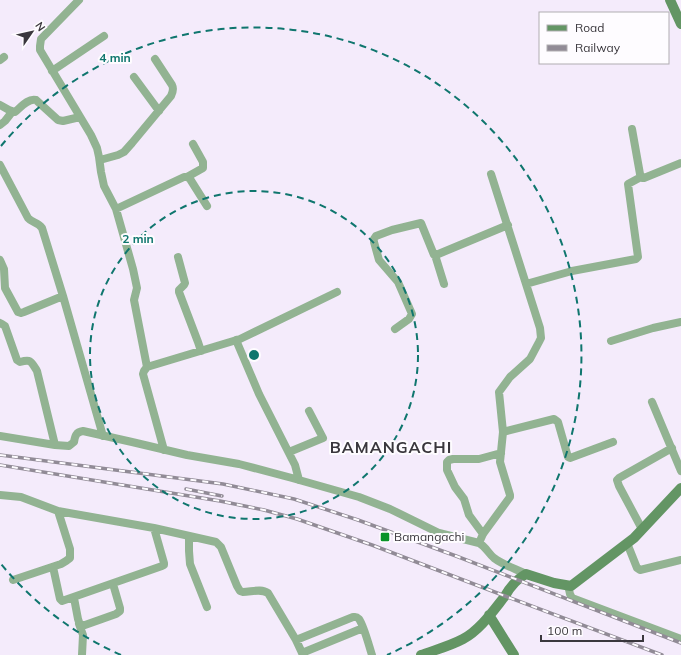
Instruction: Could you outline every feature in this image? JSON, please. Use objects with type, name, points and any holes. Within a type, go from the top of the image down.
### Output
[{"type":"street","points":[[79,0],[41,39],[40,50],[91,135],[97,148],[104,186],[116,209],[137,286],[134,300],[147,367]]},
{"type":"street","points":[[670,0],[681,24]]},
{"type":"street","points":[[52,71],[104,36]]},
{"type":"street","points":[[100,160],[124,152],[171,96],[173,88],[155,59]]},
{"type":"street","points":[[134,77],[159,111]]},
{"type":"street","points":[[0,125],[12,112],[15,112],[32,99],[36,100],[58,120],[63,121],[80,117]]},
{"type":"street","points":[[0,105],[12,112]]},
{"type":"street","points":[[632,128],[641,177]]},
{"type":"street","points":[[116,209],[184,177],[187,177],[202,168],[203,162],[193,144]]},
{"type":"street","points":[[526,284],[572,271],[636,259],[638,257],[628,184],[641,177],[644,178],[681,163]]},
{"type":"street","points":[[0,165],[28,218],[40,224],[42,228],[103,436]]},
{"type":"street","points":[[479,543],[483,534],[510,498],[500,462],[503,432],[498,394],[510,377],[530,359],[541,338],[540,328],[491,174]]},
{"type":"street","points":[[187,177],[190,179],[207,206]]},
{"type":"street","points":[[395,329],[409,319],[412,314],[398,282],[379,260],[374,242],[376,236],[392,230],[421,223],[435,255],[444,284]]},
{"type":"street","points":[[435,255],[508,225]]},
{"type":"street","points":[[178,257],[185,283],[179,292],[198,342],[200,352]]},
{"type":"street","points":[[0,260],[4,269],[5,288],[18,312],[24,312],[63,296]]},
{"type":"street","points":[[164,450],[143,374],[147,367],[200,352],[244,337],[337,292]]},
{"type":"street","points":[[611,341],[653,328],[681,322]]},
{"type":"street","points":[[0,323],[5,326],[17,360],[20,362],[27,360],[30,361],[37,371],[55,445]]},
{"type":"street","points":[[236,340],[260,394],[296,465],[299,480]]},
{"type":"street","points":[[652,402],[681,471]]},
{"type":"street","points":[[289,452],[323,438],[309,411]]},
{"type":"street","points":[[503,432],[554,418],[558,422],[568,457],[570,458],[613,442]]},
{"type":"street","points":[[0,436],[69,446],[74,442],[75,436],[83,431],[187,455],[239,464],[299,480],[390,509],[439,533],[479,543],[484,546],[490,555],[498,561],[526,574],[554,583],[571,586],[634,538],[681,488]]},
{"type":"street","points":[[642,529],[617,480],[672,448]]},
{"type":"street","points":[[483,534],[469,515],[464,499],[455,487],[447,470],[447,462],[449,460],[484,458],[500,453]]},
{"type":"street","points":[[0,495],[20,497],[58,511],[154,528],[216,542],[220,545],[240,591],[265,591],[268,593],[296,640],[302,654],[363,628]]},
{"type":"street","points":[[13,580],[54,567],[70,558],[70,549],[58,511]]},
{"type":"street","points":[[54,567],[61,600],[64,601],[164,565],[154,528]]},
{"type":"street","points":[[190,536],[190,564],[207,607]]},
{"type":"street","points":[[628,543],[637,568],[640,570],[681,560]]},
{"type":"street","points":[[421,655],[434,653],[463,638],[476,629],[520,577],[526,574]]},
{"type":"street","points":[[79,624],[85,625],[119,613],[120,608],[113,584]]},
{"type":"street","points":[[568,585],[572,598],[681,639]]},
{"type":"street","points":[[74,598],[79,624],[83,635],[82,655]]},
{"type":"street","points":[[489,615],[514,655]]},
{"type":"street","points":[[296,640],[356,617],[363,628],[372,655]]},
{"type":"railway","points":[[0,455],[223,484],[294,499],[358,520],[456,556],[681,643]]},
{"type":"railway","points":[[0,465],[220,501],[264,510],[297,519],[372,545],[662,655]]},
{"type":"railway","points":[[186,489],[222,496]]},
{"type":"place","name":"Bamangachi","points":[[385,537]]},
{"type":"district","name":"BAMANGACHI","points":[[391,447]]}]
